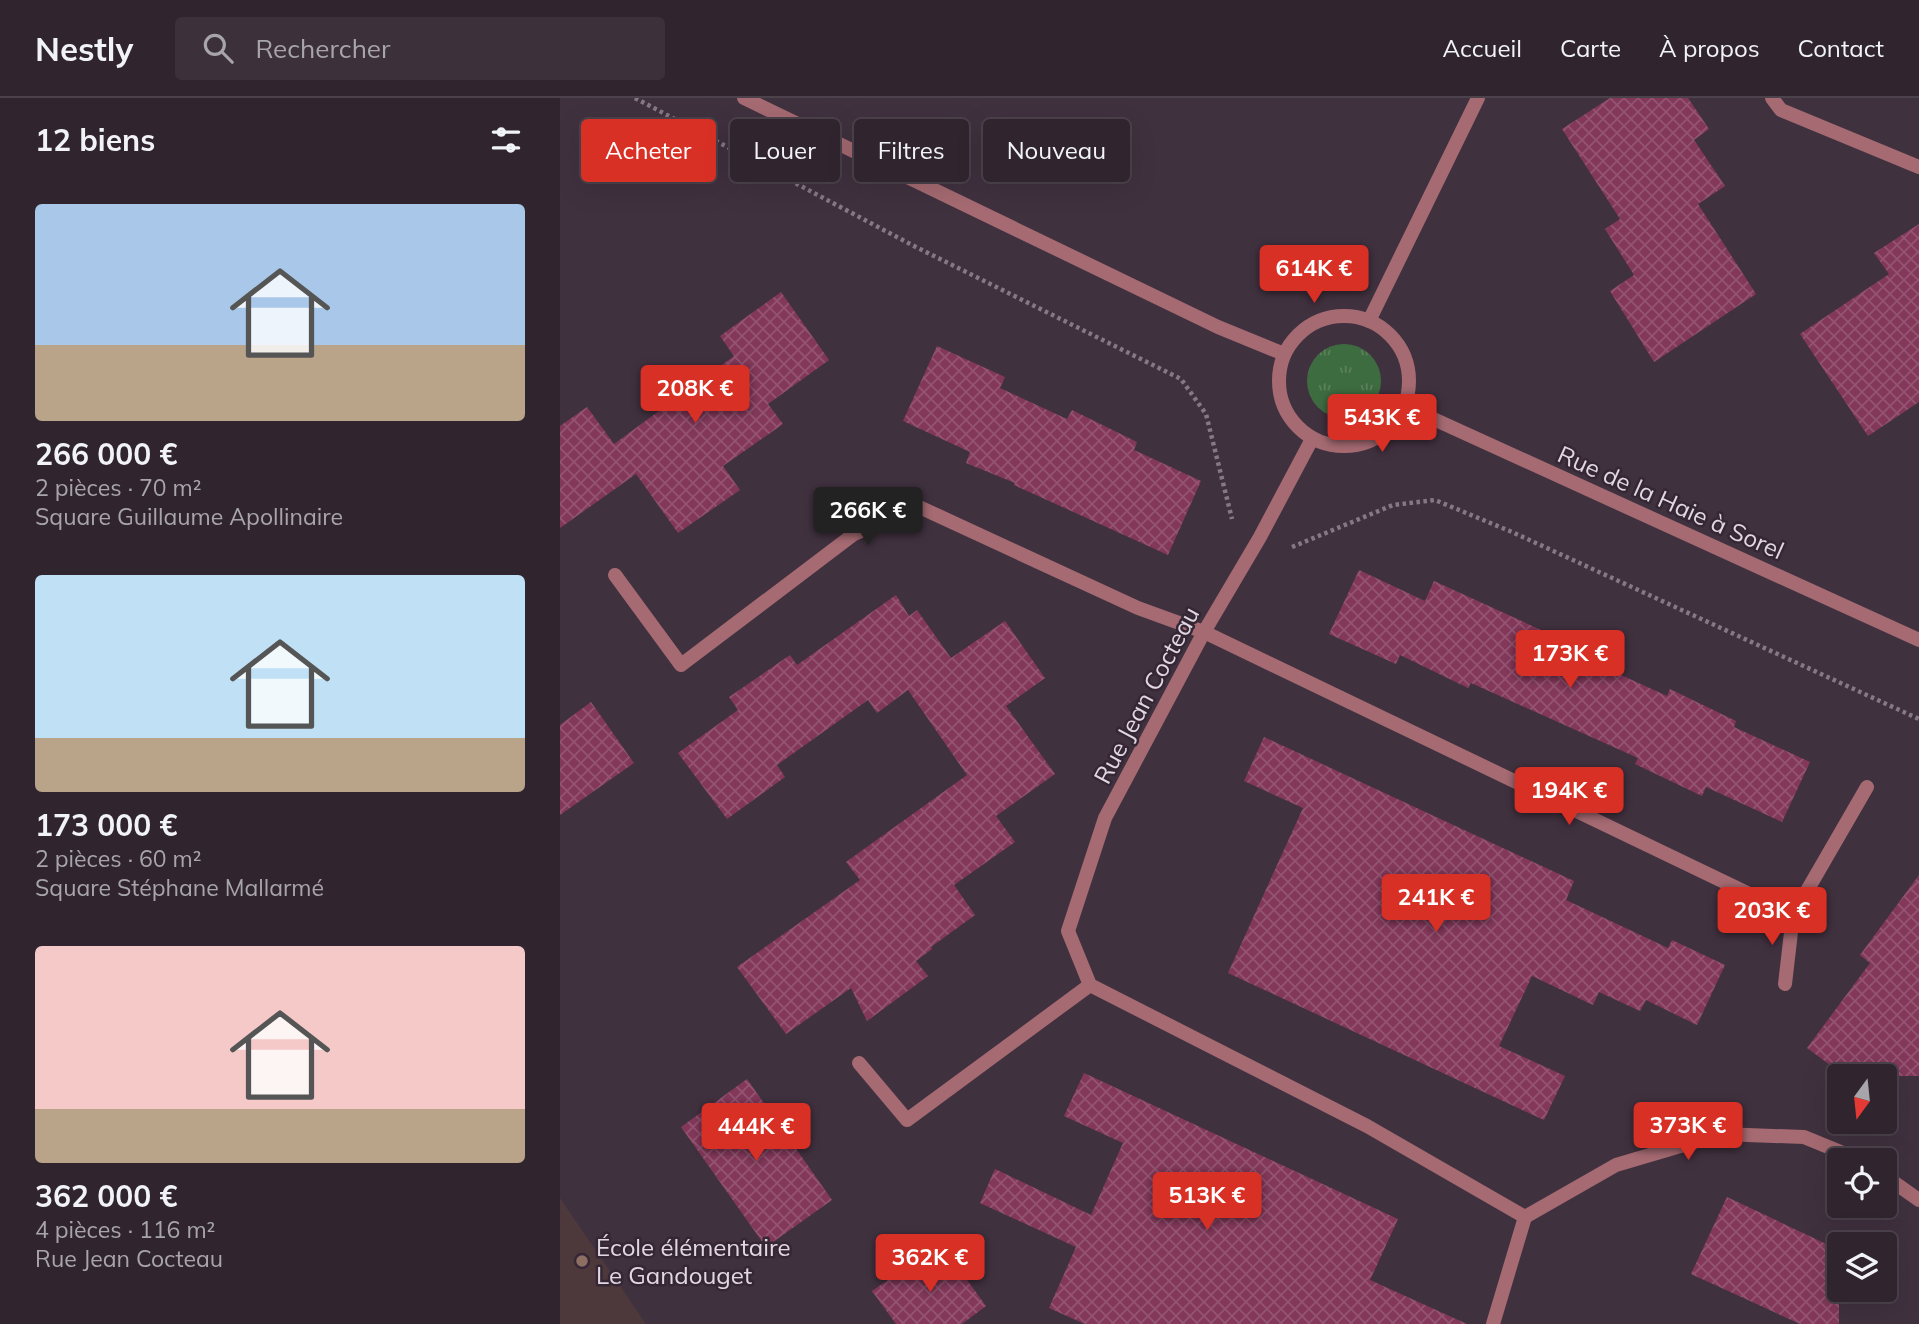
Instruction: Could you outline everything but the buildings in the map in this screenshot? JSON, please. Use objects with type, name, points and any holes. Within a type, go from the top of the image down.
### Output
[{"type":"street","points":[[744,98],[1218,327],[1284,354]]},
{"type":"street","points":[[1369,321],[1478,98]]},
{"type":"street","points":[[1772,98],[1782,110],[1919,167]]},
{"type":"street","points":[[1349,316],[1369,321],[1386,332],[1400,347],[1408,366],[1409,386],[1405,406],[1395,422],[1382,435],[1366,443],[1348,447],[1329,445],[1312,439],[1296,427],[1285,411],[1279,392],[1279,373],[1284,354],[1295,338],[1311,325],[1330,317],[1349,316]]},
{"type":"street","name":"Rue de la Haie à Sorel","points":[[1405,406],[1919,640]]},
{"type":"street","name":"Rue Jean Cocteau","points":[[1090,985],[1068,931],[1105,818],[1204,632],[1260,537],[1312,439]]},
{"type":"street","points":[[615,575],[681,665],[853,534],[917,506],[1139,608],[1204,632],[1793,915]]},
{"type":"street","points":[[1785,984],[1793,915],[1867,787]]},
{"type":"street","points":[[859,1063],[907,1120],[1090,985],[1367,1126],[1525,1217]]},
{"type":"street","points":[[1493,1324],[1525,1217],[1616,1165],[1721,1134],[1804,1138],[1829,1148]]},
{"type":"street","points":[[1897,1184],[1919,1200]]},
{"type":"path","points":[[635,98],[912,245],[1181,379],[1206,414],[1233,523],[1260,537],[1291,548],[1393,505],[1435,500],[1513,532],[1919,719]]},
{"type":"shaded area","name":"École élémentaire Le Gandouget","points":[[560,1198],[646,1324],[560,1324]]},
{"type":"green space","points":[[1344,344],[1365,350],[1375,360],[1381,381],[1375,402],[1365,412],[1344,418],[1323,412],[1313,402],[1307,381],[1313,360],[1323,350]]},
{"type":"place","name":"École élémentaire Le Gandouget","points":[[582,1261]]}]
